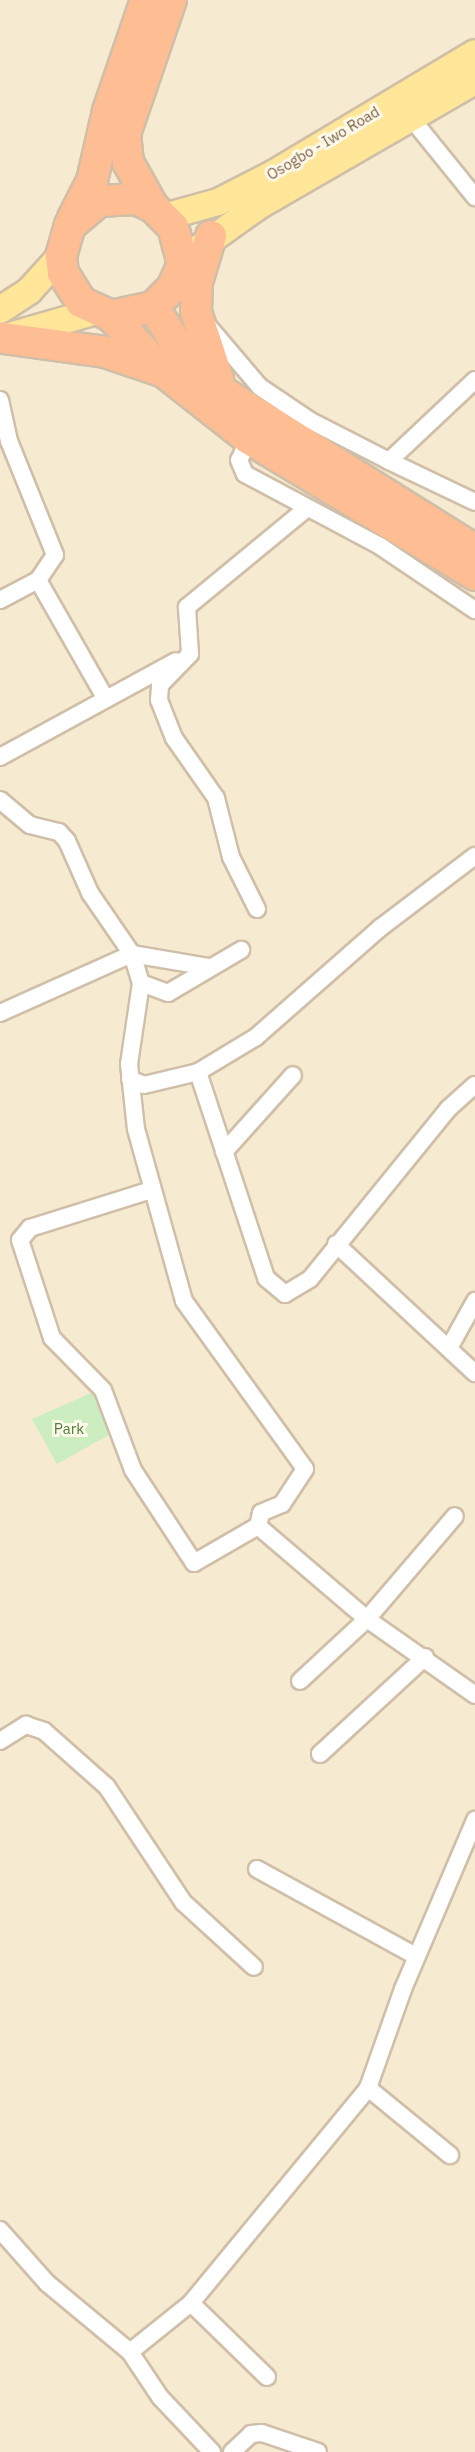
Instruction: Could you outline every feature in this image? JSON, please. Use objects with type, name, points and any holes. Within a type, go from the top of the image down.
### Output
[{"type":"highway","points":[[146,0],[108,111],[92,181],[70,225],[61,256],[70,289],[104,314],[164,372],[249,439],[475,575]]},
{"type":"highway","points":[[104,314],[153,307],[171,288],[183,264],[179,243],[128,162],[125,134],[171,0]]},
{"type":"highway","points":[[70,225],[99,201],[136,199],[159,212]]},
{"type":"highway","points":[[211,236],[197,282],[196,312],[224,393]]},
{"type":"highway","points":[[153,307],[177,344],[224,393],[475,550]]},
{"type":"highway","points":[[1,329],[105,352],[164,372]]},
{"type":"main road","name":"Osogbo - Iwo Road","points":[[159,212],[218,202],[273,174],[475,53]]},
{"type":"main road","name":"Osogbo - Iwo Road","points":[[183,264],[211,236],[475,81]]},
{"type":"main road","points":[[1,329],[29,291],[61,256]]},
{"type":"main road","points":[[1,329],[104,314]]},
{"type":"street","points":[[411,118],[475,197]]},
{"type":"street","points":[[196,312],[260,387],[309,420],[475,502]]},
{"type":"street","points":[[390,461],[475,381]]},
{"type":"street","points":[[0,400],[9,441],[55,555],[38,580],[0,600]]},
{"type":"street","points":[[249,439],[239,460],[245,474],[306,509],[380,546],[475,610]]},
{"type":"street","points":[[257,909],[231,857],[216,798],[174,738],[159,700],[160,685],[190,654],[187,607],[306,509]]},
{"type":"street","points":[[38,580],[106,699]]},
{"type":"street","points":[[0,758],[190,654]]},
{"type":"street","points":[[0,800],[30,825],[59,832],[67,841],[90,893],[132,954],[141,983],[134,1076],[151,1190],[160,1203],[190,1311],[305,1469],[282,1504],[261,1514],[258,1526],[194,1563],[133,1470],[103,1390],[52,1338],[23,1257],[20,1240],[30,1228],[151,1190]]},
{"type":"street","points":[[134,1076],[198,1072],[256,1037],[380,928],[475,856]]},
{"type":"street","points":[[141,983],[168,993],[208,967],[241,950]]},
{"type":"street","points":[[0,1013],[132,954],[208,967]]},
{"type":"street","points":[[198,1072],[266,1278],[285,1294],[310,1279],[336,1244],[475,1085]]},
{"type":"street","points":[[224,1152],[293,1075]]},
{"type":"street","points":[[336,1244],[475,1374]]},
{"type":"street","points":[[449,1348],[475,1301]]},
{"type":"street","points":[[300,1681],[367,1619],[455,1516]]},
{"type":"street","points":[[258,1526],[367,1619],[425,1657],[475,1695]]},
{"type":"street","points":[[320,1754],[425,1657]]},
{"type":"street","points":[[0,1741],[26,1725],[44,1731],[60,1745],[107,1787],[183,1902],[254,1966]]},
{"type":"street","points":[[130,2352],[191,2303],[368,2088],[416,1956],[475,1820]]},
{"type":"street","points":[[257,1869],[416,1956]]},
{"type":"street","points":[[368,2088],[450,2155]]},
{"type":"street","points":[[0,2230],[47,2283],[130,2352],[160,2397],[212,2452]]},
{"type":"street","points":[[191,2303],[267,2377]]},
{"type":"street","points":[[232,2452],[251,2434],[262,2433],[318,2452]]},
{"type":"shaded area","points":[[0,0],[475,0],[475,2452],[0,2452]]},
{"type":"green space","name":"Park","points":[[94,1392],[114,1432],[57,1464],[32,1419]]}]
